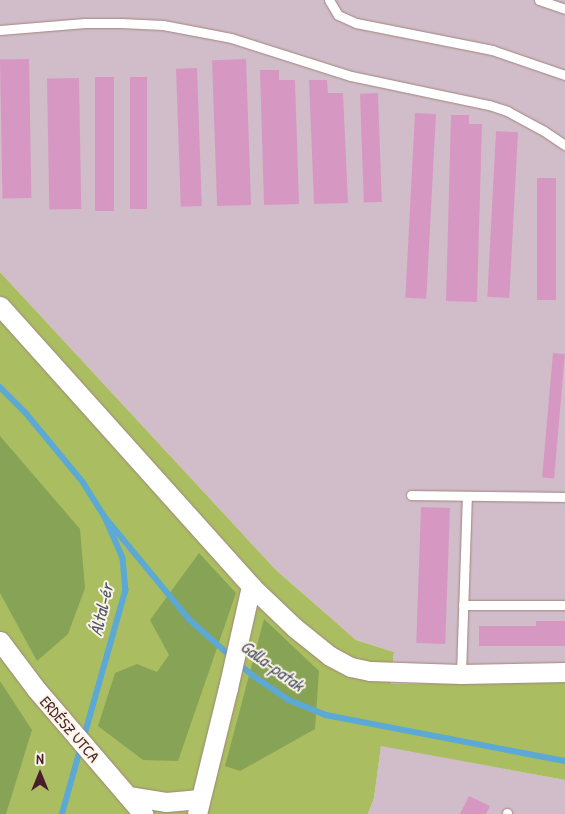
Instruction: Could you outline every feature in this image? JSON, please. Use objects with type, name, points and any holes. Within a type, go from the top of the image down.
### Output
[{"type":"street","points":[[0,306],[250,586],[294,628],[330,656],[350,667],[370,671],[461,674],[565,672]]},
{"type":"street","points":[[128,796],[198,806],[228,688],[250,586]]},
{"type":"street","name":"ERDÉSZ UTCA","points":[[0,641],[36,689],[143,814]]},
{"type":"lane","points":[[329,0],[338,15],[356,24],[492,50],[565,75]]},
{"type":"lane","points":[[539,0],[565,9]]},
{"type":"lane","points":[[0,30],[85,23],[122,23],[163,25],[231,38],[350,76],[489,105],[529,123],[565,145]]},
{"type":"lane","points":[[411,495],[565,497]]},
{"type":"lane","points":[[461,674],[467,497]]},
{"type":"lane","points":[[463,605],[565,605]]},
{"type":"shaded area","points":[[0,0],[565,0],[565,681],[391,684],[394,652],[356,640],[276,570],[0,272]]},
{"type":"shaded area","points":[[381,745],[565,780],[565,814],[368,814],[374,798]]},
{"type":"green space","points":[[0,272],[276,570],[356,640],[394,652],[391,684],[565,681],[565,780],[381,746],[374,798],[368,814],[0,814]]},
{"type":"green space","points":[[0,436],[80,529],[85,588],[68,634],[37,661],[0,593]]},
{"type":"green space","points":[[199,553],[236,593],[178,761],[143,760],[98,726],[115,673],[137,664],[157,672],[169,655],[150,620]]},
{"type":"green space","points":[[264,619],[319,671],[315,729],[240,771],[225,766]]},
{"type":"green space","points":[[0,681],[32,730],[6,814],[0,814]]},
{"type":"building","points":[[29,59],[31,198],[2,198],[0,60]]},
{"type":"building","points":[[246,59],[251,205],[217,206],[212,60]]},
{"type":"building","points":[[197,68],[202,206],[181,207],[176,69]]},
{"type":"building","points":[[260,70],[279,70],[279,80],[295,80],[299,204],[264,205]]},
{"type":"building","points":[[95,77],[114,77],[114,211],[95,211]]},
{"type":"building","points":[[130,77],[147,77],[147,209],[130,209]]},
{"type":"building","points":[[79,78],[81,209],[49,210],[47,79]]},
{"type":"building","points":[[309,80],[327,80],[328,93],[343,93],[348,203],[314,204]]},
{"type":"building","points":[[378,93],[382,202],[364,203],[360,94]]},
{"type":"building","points":[[415,113],[436,114],[426,299],[405,298]]},
{"type":"building","points":[[451,115],[469,115],[469,124],[482,124],[477,302],[446,301]]},
{"type":"building","points":[[496,131],[518,132],[509,298],[487,297]]},
{"type":"building","points":[[537,178],[556,178],[556,300],[537,300]]},
{"type":"building","points":[[553,353],[565,354],[554,479],[542,478]]},
{"type":"building","points":[[421,507],[450,508],[445,644],[416,643]]},
{"type":"building","points":[[536,621],[565,621],[565,646],[479,646],[479,626],[536,626]]},
{"type":"building","points":[[469,796],[490,806],[486,814],[460,814]]},
{"type":"waterway","name":"Által-ér","points":[[0,387],[26,413],[83,482],[105,517],[123,558],[126,590],[84,738]]},
{"type":"waterway","name":"Galla-patak","points":[[105,517],[189,619],[251,674],[289,700],[326,715],[565,761]]},
{"type":"waterway","name":"Által-ér","points":[[62,814],[81,746]]}]
